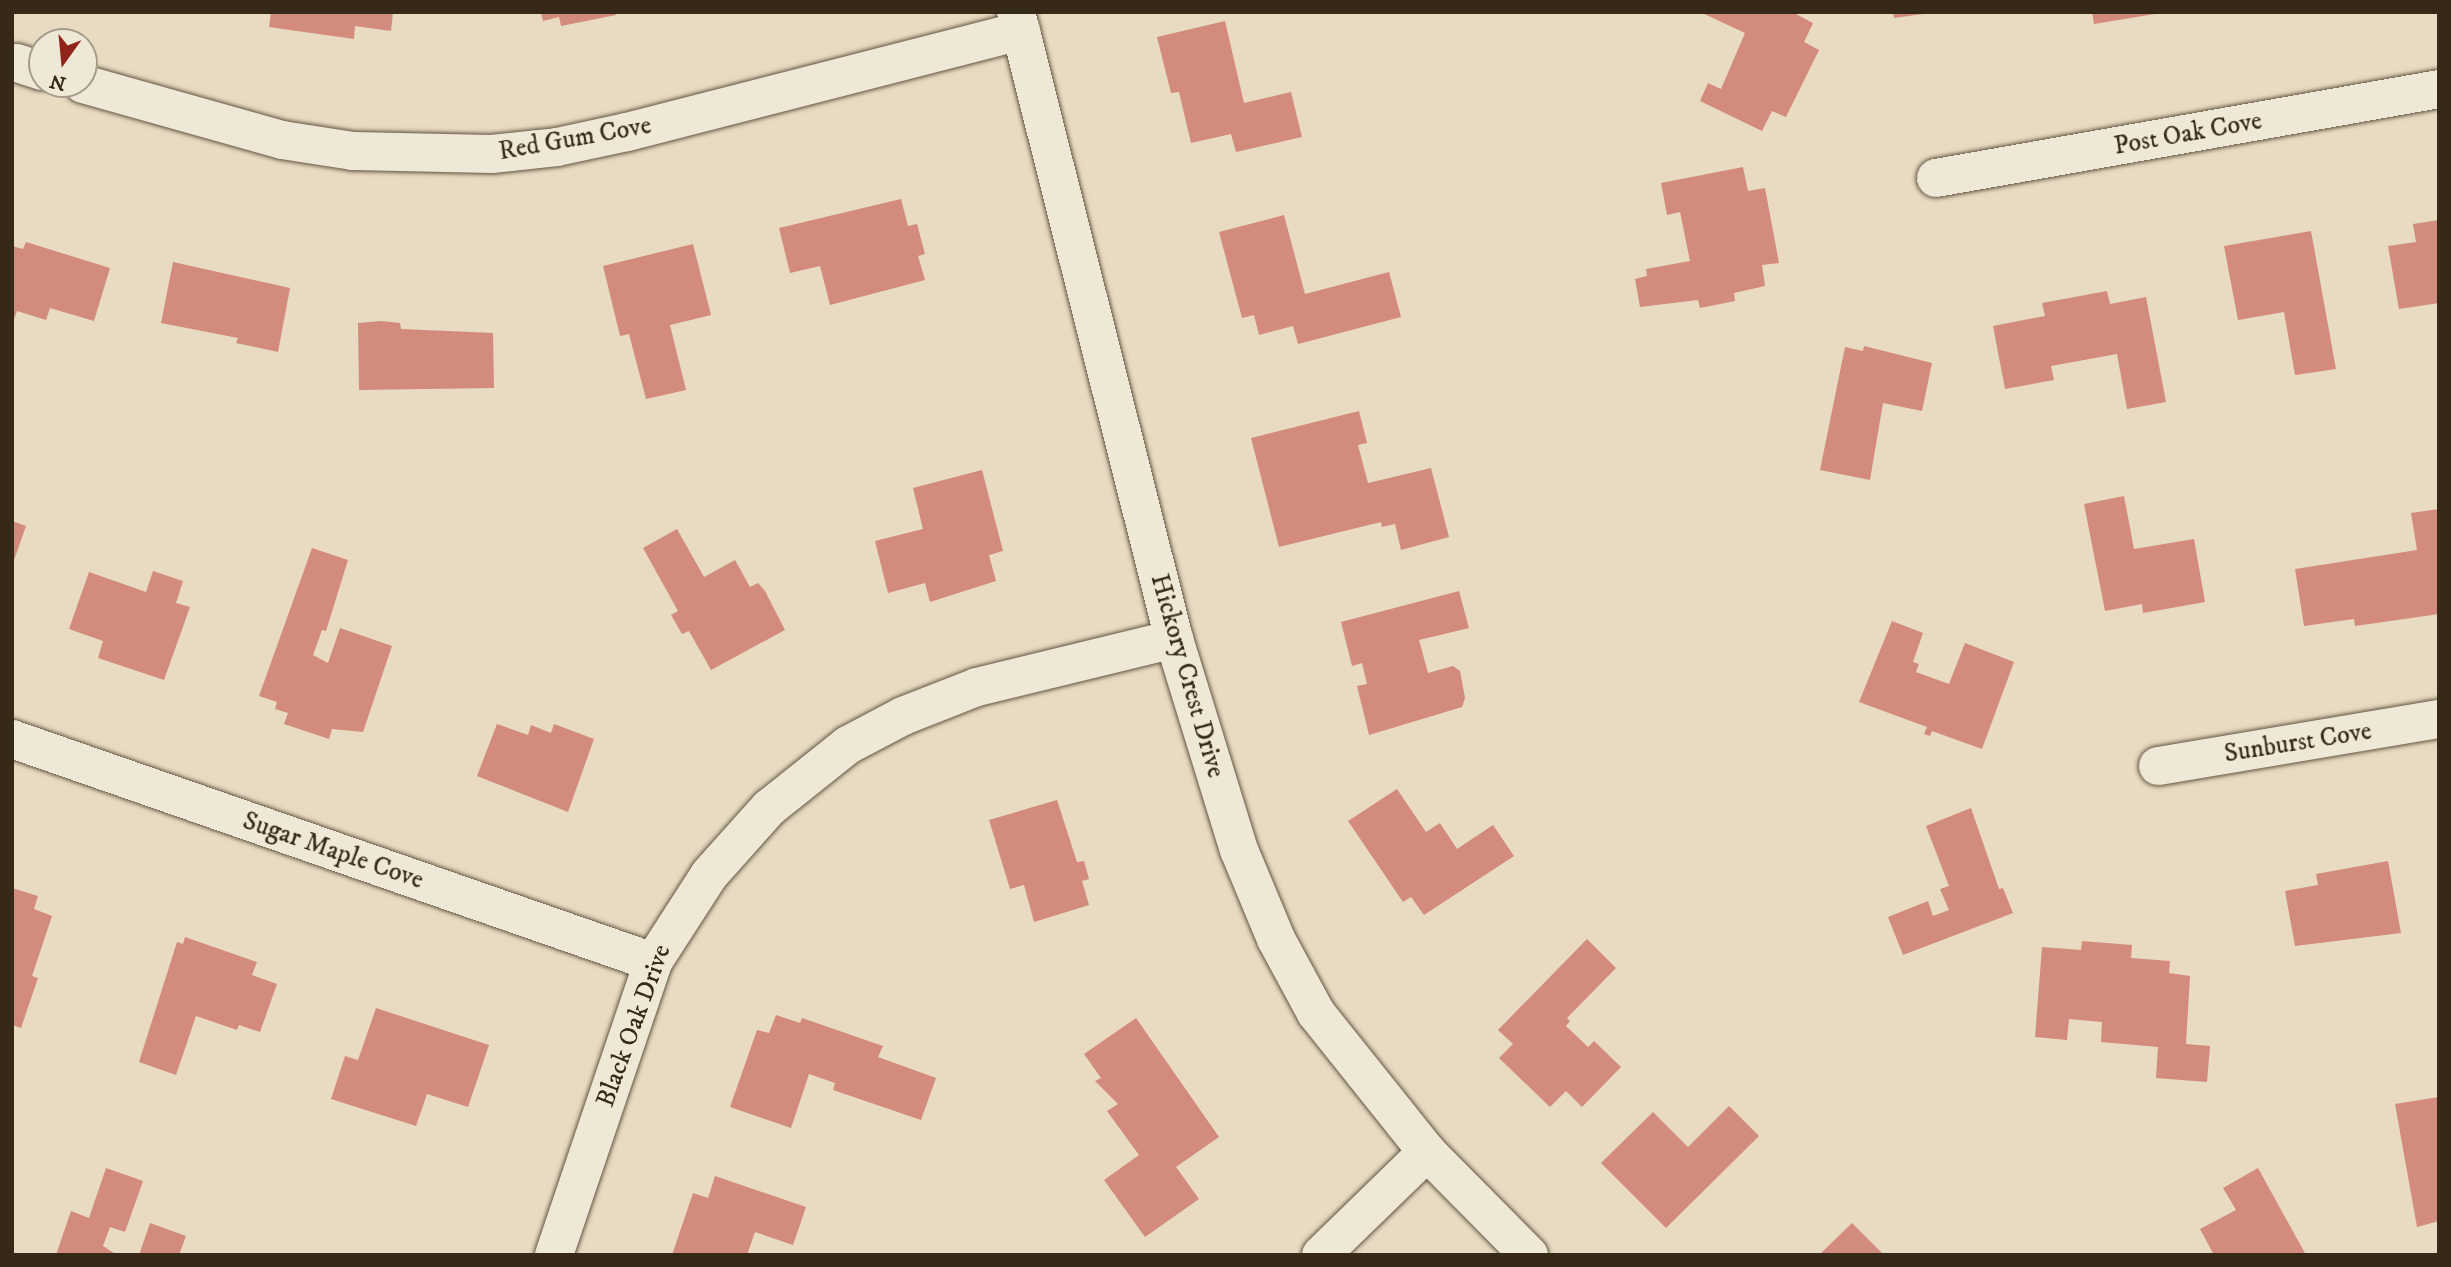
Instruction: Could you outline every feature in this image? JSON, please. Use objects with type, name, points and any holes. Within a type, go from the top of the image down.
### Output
[{"type":"street","name":"Red Gum Cove","points":[[98,88],[282,140],[353,151],[492,154],[557,147],[627,132],[1019,22]]},
{"type":"street","name":"Hickory Crest Drive","points":[[1019,22],[1174,639],[1239,850],[1276,939],[1316,1013],[1427,1152],[1529,1255]]},
{"type":"street","name":"Post Oak Cove","points":[[1936,178],[2439,89]]},
{"type":"street","name":"Black Oak Drive","points":[[554,1255],[653,962],[676,921],[738,841],[804,777],[848,746],[903,716],[977,687],[1174,639]]},
{"type":"street","name":"Sunburst Cove","points":[[2158,766],[2439,719]]},
{"type":"street","name":"Sugar Maple Cove","points":[[12,739],[653,962]]},
{"type":"street","points":[[1321,1255],[1427,1152]]},
{"type":"building","points":[[271,12],[393,12],[391,31],[355,26],[354,39],[269,27]]},
{"type":"building","points":[[541,12],[615,12],[616,15],[561,26],[559,17],[543,21]]},
{"type":"building","points":[[1700,12],[1792,12],[1813,23],[1804,42],[1819,50],[1786,117],[1772,111],[1762,131],[1700,101],[1708,83],[1721,89],[1745,33]]},
{"type":"building","points":[[1893,12],[1923,12],[1923,14],[1894,18]]},
{"type":"building","points":[[2092,12],[2155,12],[2155,14],[2094,24]]},
{"type":"building","points":[[1225,21],[1244,103],[1291,92],[1302,137],[1236,152],[1231,134],[1191,143],[1179,92],[1171,93],[1157,37]]},
{"type":"building","points":[[1743,167],[1748,191],[1765,188],[1779,263],[1762,265],[1765,286],[1734,293],[1735,301],[1700,308],[1698,300],[1640,307],[1635,279],[1647,276],[1646,269],[1690,261],[1680,212],[1667,215],[1661,183]]},
{"type":"building","points":[[901,199],[908,226],[917,224],[925,254],[918,256],[925,280],[830,305],[820,266],[790,273],[779,228]]},
{"type":"building","points":[[1284,215],[1305,294],[1389,272],[1401,317],[1298,344],[1293,326],[1259,335],[1254,315],[1242,318],[1219,232]]},
{"type":"building","points":[[2439,220],[2439,303],[2399,309],[2388,246],[2416,242],[2413,224]]},
{"type":"building","points":[[2311,231],[2336,369],[2295,375],[2284,312],[2238,320],[2224,246]]},
{"type":"building","points":[[26,242],[110,268],[94,321],[50,308],[46,320],[17,311],[12,325],[12,246],[23,249]]},
{"type":"building","points":[[693,244],[711,315],[670,325],[686,390],[646,399],[629,334],[620,336],[603,266]]},
{"type":"building","points":[[173,262],[290,288],[278,352],[236,343],[238,338],[161,323]]},
{"type":"building","points":[[2107,291],[2110,304],[2146,297],[2166,402],[2127,409],[2117,354],[2051,366],[2054,380],[2005,389],[1993,326],[2045,316],[2042,303]]},
{"type":"building","points":[[358,323],[400,323],[401,329],[493,333],[494,388],[359,390]]},
{"type":"building","points":[[1864,346],[1932,363],[1922,411],[1883,403],[1870,480],[1820,470],[1845,347],[1863,351]]},
{"type":"building","points":[[1359,411],[1367,443],[1358,445],[1368,483],[1431,468],[1449,537],[1401,550],[1395,524],[1382,527],[1381,522],[1279,547],[1251,438]]},
{"type":"building","points":[[982,470],[1003,551],[989,555],[996,581],[930,602],[925,583],[888,593],[875,541],[923,529],[913,488]]},
{"type":"building","points":[[2124,496],[2134,549],[2194,539],[2205,602],[2143,613],[2142,604],[2105,611],[2084,504]]},
{"type":"building","points":[[2439,509],[2439,614],[2355,626],[2354,619],[2304,626],[2295,569],[2417,550],[2411,513]]},
{"type":"building","points":[[12,521],[26,526],[13,563],[12,563]]},
{"type":"building","points":[[677,529],[704,577],[735,560],[750,587],[758,583],[765,591],[785,630],[711,670],[689,631],[682,634],[671,615],[678,611],[643,548]]},
{"type":"building","points":[[312,548],[348,560],[326,631],[322,630],[313,655],[328,663],[340,628],[392,646],[363,732],[332,729],[329,739],[284,724],[288,713],[275,709],[277,702],[259,696]]},
{"type":"building","points":[[153,571],[183,581],[176,603],[190,607],[164,680],[98,658],[103,641],[69,629],[89,572],[146,592]]},
{"type":"building","points":[[1459,591],[1469,628],[1419,640],[1428,673],[1453,666],[1460,671],[1465,698],[1462,707],[1369,735],[1357,686],[1367,684],[1362,663],[1352,666],[1341,622]]},
{"type":"building","points":[[1892,621],[1923,633],[1913,662],[1919,664],[1916,672],[1949,684],[1965,643],[2014,662],[1982,749],[1932,731],[1930,736],[1924,734],[1927,727],[1859,702]]},
{"type":"building","points":[[497,724],[528,735],[531,725],[551,733],[554,724],[594,739],[568,812],[477,776]]},
{"type":"building","points":[[1397,789],[1426,832],[1440,823],[1457,849],[1493,825],[1514,856],[1424,915],[1411,897],[1403,902],[1348,821]]},
{"type":"building","points":[[1057,800],[1077,862],[1084,861],[1089,879],[1082,881],[1089,905],[1034,922],[1024,885],[1010,889],[989,820]]},
{"type":"building","points":[[1971,808],[1999,889],[2003,888],[2013,913],[1903,955],[1888,917],[1928,901],[1933,916],[1949,910],[1940,889],[1949,886],[1926,826]]},
{"type":"building","points":[[2388,861],[2401,933],[2295,946],[2285,891],[2318,885],[2316,874]]},
{"type":"building","points":[[12,888],[38,896],[34,909],[52,916],[32,976],[38,978],[21,1028],[12,1025]]},
{"type":"building","points":[[185,937],[257,962],[252,975],[277,984],[260,1032],[239,1025],[237,1030],[196,1016],[176,1075],[139,1062],[177,942],[183,944]]},
{"type":"building","points":[[1587,939],[1616,968],[1567,1018],[1570,1021],[1566,1026],[1588,1047],[1594,1041],[1621,1067],[1582,1107],[1566,1091],[1550,1107],[1499,1058],[1513,1044],[1498,1030]]},
{"type":"building","points":[[2082,941],[2132,945],[2131,958],[2170,961],[2169,973],[2190,976],[2186,1044],[2210,1046],[2207,1082],[2156,1078],[2158,1047],[2101,1042],[2102,1022],[2069,1019],[2067,1040],[2035,1037],[2042,947],[2081,950]]},
{"type":"building","points":[[376,1008],[489,1045],[468,1107],[427,1094],[416,1126],[331,1099],[345,1056],[358,1060]]},
{"type":"building","points":[[776,1015],[800,1023],[802,1018],[883,1046],[878,1057],[936,1078],[921,1120],[833,1090],[835,1083],[809,1074],[791,1128],[730,1107],[757,1030],[769,1033]]},
{"type":"building","points":[[1136,1018],[1219,1137],[1176,1167],[1199,1199],[1145,1237],[1104,1180],[1139,1155],[1107,1111],[1118,1104],[1095,1081],[1101,1078],[1084,1054]]},
{"type":"building","points":[[2439,1097],[2439,1221],[2417,1227],[2395,1104]]},
{"type":"building","points":[[1729,1106],[1759,1136],[1666,1228],[1601,1163],[1653,1112],[1688,1147]]},
{"type":"building","points":[[106,1168],[143,1181],[125,1232],[110,1227],[103,1246],[117,1255],[56,1255],[71,1211],[89,1218]]},
{"type":"building","points":[[2258,1168],[2306,1255],[2214,1255],[2200,1229],[2236,1210],[2223,1188]]},
{"type":"building","points":[[715,1176],[806,1207],[793,1245],[755,1232],[747,1255],[672,1255],[693,1193],[708,1198]]},
{"type":"building","points":[[150,1223],[186,1236],[179,1255],[139,1255]]},
{"type":"building","points":[[1852,1223],[1884,1255],[1819,1255]]}]
